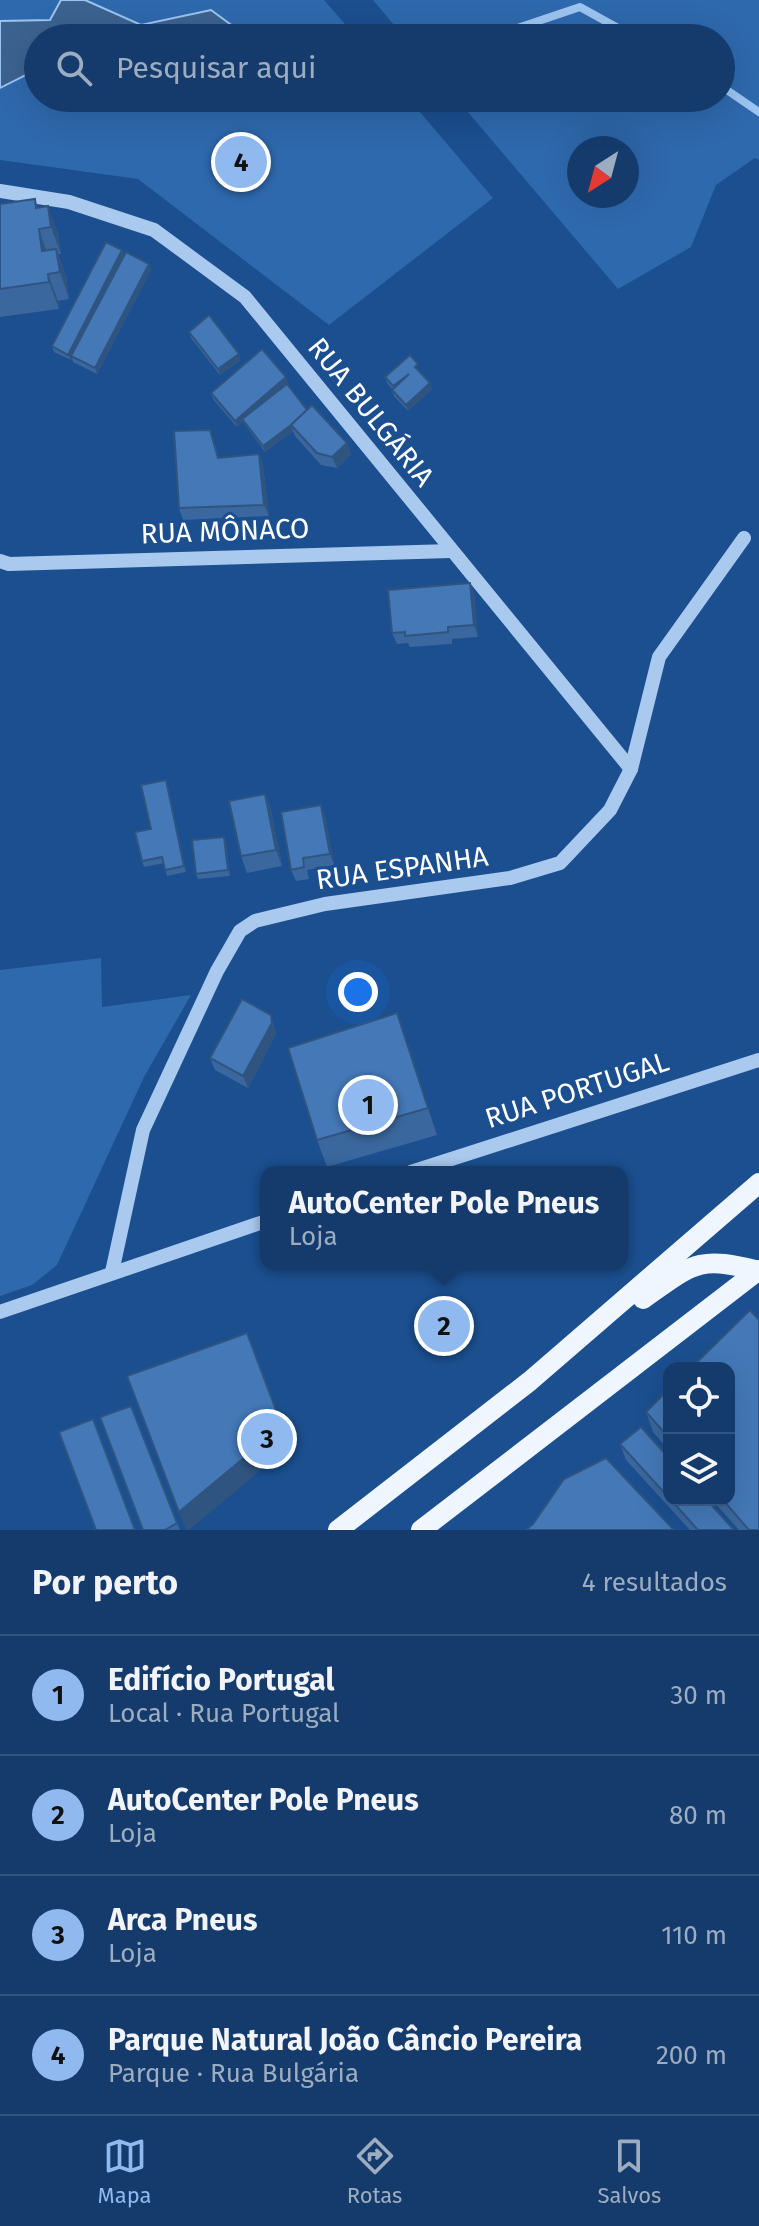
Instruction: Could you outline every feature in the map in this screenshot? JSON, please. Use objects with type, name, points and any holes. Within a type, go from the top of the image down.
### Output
[{"type":"main road","points":[[530,1381],[759,1183]]},
{"type":"main road","points":[[338,1530],[530,1381],[679,1273],[700,1262],[712,1261],[759,1271]]},
{"type":"main road","points":[[421,1530],[759,1271]]},
{"type":"street","name":"RUA BULGÁRIA","points":[[0,191],[69,202],[154,230],[245,297],[631,769]]},
{"type":"street","name":"RUA ESPANHA","points":[[112,1272],[143,1130],[217,971],[240,931],[255,921],[325,904],[510,878],[560,863],[610,810],[631,769],[659,657],[744,538]]},
{"type":"street","name":"RUA MÔNACO","points":[[0,561],[9,564],[451,551]]},
{"type":"street","name":"RUA PORTUGAL","points":[[430,1166],[759,1060]]},
{"type":"street","points":[[0,1312],[260,1223]]},
{"type":"shaded area","points":[[0,0],[324,0],[345,24],[24,24],[24,112],[420,112],[493,198],[329,325],[138,179],[0,160]]},
{"type":"shaded area","points":[[61,0],[85,0],[139,24],[24,24],[24,76],[0,88],[0,21],[50,20]]},
{"type":"shaded area","points":[[373,0],[759,0],[759,160],[755,158],[716,185],[691,247],[618,289],[468,112],[735,112],[735,24],[393,24]]},
{"type":"shaded area","points":[[211,10],[230,24],[146,24]]},
{"type":"shaded area","points":[[101,958],[102,1007],[191,995],[144,1077],[57,1265],[32,1285],[0,1296],[0,970]]},
{"type":"building","points":[[35,199],[36,208],[48,206],[51,227],[39,229],[42,251],[56,249],[60,272],[48,274],[49,282],[0,289],[0,204]]},
{"type":"building","points":[[106,242],[122,250],[68,355],[52,346]]},
{"type":"building","points":[[126,252],[149,264],[95,368],[71,356]]},
{"type":"building","points":[[209,315],[239,354],[218,369],[189,332]]},
{"type":"building","points":[[262,349],[286,377],[235,421],[211,393]]},
{"type":"building","points":[[410,355],[418,364],[415,367],[430,383],[406,405],[392,390],[409,374],[393,386],[385,377]]},
{"type":"building","points":[[287,384],[307,410],[263,446],[242,419]]},
{"type":"building","points":[[312,405],[347,443],[332,457],[317,453],[291,425]]},
{"type":"building","points":[[210,430],[218,458],[259,454],[264,505],[179,508],[174,431]]},
{"type":"building","points":[[470,583],[474,625],[448,627],[448,632],[405,636],[405,632],[392,633],[388,590]]},
{"type":"building","points":[[166,780],[184,866],[165,870],[162,857],[142,861],[135,832],[151,829],[141,785]]},
{"type":"building","points":[[265,794],[276,850],[241,856],[229,801]]},
{"type":"building","points":[[321,805],[330,854],[303,858],[304,867],[291,870],[281,812]]},
{"type":"building","points":[[224,837],[228,870],[196,874],[192,840]]},
{"type":"building","points":[[242,999],[271,1015],[272,1023],[243,1076],[210,1058]]},
{"type":"building","points":[[397,1013],[428,1108],[317,1140],[288,1048]]},
{"type":"building","points":[[750,1310],[759,1320],[759,1530],[749,1530],[728,1506],[735,1506],[735,1362],[697,1362]]},
{"type":"building","points":[[247,1333],[282,1426],[179,1512],[127,1376]]},
{"type":"building","points":[[663,1395],[663,1431],[646,1412]]},
{"type":"building","points":[[131,1406],[177,1523],[165,1530],[143,1530],[100,1417]]},
{"type":"building","points":[[93,1419],[135,1530],[96,1530],[59,1432]]},
{"type":"building","points":[[641,1427],[663,1451],[663,1491],[620,1444]]},
{"type":"building","points":[[606,1458],[674,1530],[526,1530],[564,1479]]},
{"type":"building","points":[[676,1506],[712,1506],[734,1530],[698,1530]]},
{"type":"waterway","points":[[530,24],[580,7],[611,24]]},
{"type":"waterway","points":[[735,96],[759,112]]},
{"type":"place","name":"Parque Natural João Câncio Pereira","points":[[241,162]]},
{"type":"place","name":"Edifício Portugal","points":[[368,1105]]},
{"type":"place","name":"AutoCenter Pole Pneus","points":[[444,1326]]},
{"type":"place","name":"Arca Pneus","points":[[267,1439]]}]
